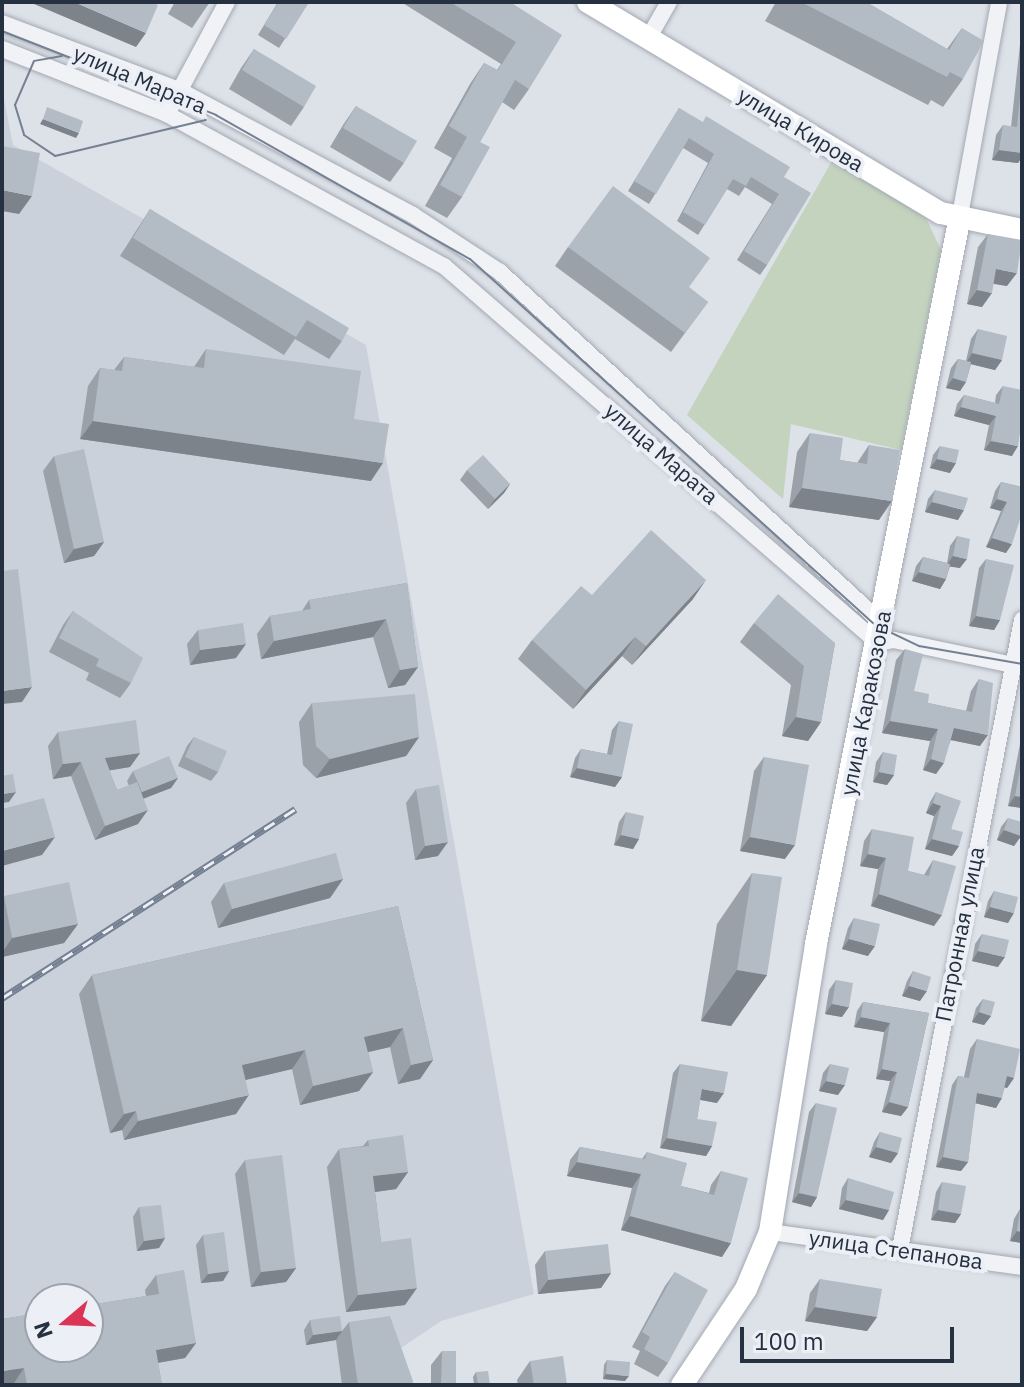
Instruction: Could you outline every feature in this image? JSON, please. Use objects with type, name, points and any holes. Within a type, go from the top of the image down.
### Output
[{"type":"main road","name":"улица Кирова","points":[[588,2],[959,221],[1022,230]]},
{"type":"main road","name":"улица Каракозова","points":[[682,1385],[746,1289],[770,1232],[816,944],[885,635],[959,221]]},
{"type":"street","points":[[167,114],[227,2]]},
{"type":"street","points":[[649,37],[669,2]]},
{"type":"street","name":"улица Каракозова","points":[[959,221],[999,2]]},
{"type":"street","name":"улица Марата","points":[[2,23],[179,90],[443,235],[553,318],[885,635]]},
{"type":"street","name":"улица Марата","points":[[2,49],[167,114],[429,258],[479,292],[885,635],[1018,666]]},
{"type":"street","points":[[429,258],[443,235]]},
{"type":"street","name":"Патронная улица","points":[[900,1249],[1018,666],[1022,620]]},
{"type":"street","name":"улица Степанова","points":[[770,1232],[1022,1267]]},
{"type":"shaded area","points":[[2,89],[13,145],[366,345],[534,1294],[441,1321],[386,1358],[389,1385],[2,1385]]},
{"type":"green space","points":[[832,161],[926,218],[941,250],[901,450],[791,424],[783,499],[687,415]]},
{"type":"building","points":[[74,2],[150,2],[158,5],[146,33]]},
{"type":"building","points":[[279,2],[309,2],[286,39],[264,25]]},
{"type":"building","points":[[450,2],[510,2],[562,35],[529,89],[515,80],[480,142],[490,147],[462,197],[440,185],[467,137],[449,126],[484,63],[498,70],[516,42]]},
{"type":"building","points":[[801,2],[866,2],[949,50],[962,28],[984,41],[963,79],[950,72],[947,77]]},
{"type":"building","points":[[254,49],[316,86],[304,107],[242,70]]},
{"type":"building","points":[[1022,77],[1022,153],[999,150],[1003,125],[1017,127]]},
{"type":"building","points":[[356,106],[417,141],[404,163],[343,128]]},
{"type":"building","points":[[47,107],[83,121],[79,133],[43,119]]},
{"type":"building","points":[[679,108],[703,122],[706,116],[790,167],[784,177],[811,193],[767,265],[744,251],[779,194],[751,177],[746,186],[733,179],[705,225],[683,212],[714,154],[689,138],[656,194],[634,181]]},
{"type":"building","points":[[2,146],[40,153],[32,196],[2,190]]},
{"type":"building","points":[[613,186],[710,258],[689,287],[708,302],[685,333],[568,247]]},
{"type":"building","points":[[150,209],[349,328],[342,341],[307,320],[296,337],[133,238]]},
{"type":"building","points":[[988,234],[1022,240],[1017,273],[996,269],[992,293],[977,290]]},
{"type":"building","points":[[978,329],[1007,336],[1002,360],[972,353]]},
{"type":"building","points":[[206,349],[361,371],[354,419],[389,424],[383,463],[93,421],[100,368],[122,371],[124,357],[204,368]]},
{"type":"building","points":[[958,359],[971,362],[966,382],[953,378]]},
{"type":"building","points":[[1003,386],[1022,390],[1018,446],[991,441],[996,416],[961,407],[964,395],[999,404]]},
{"type":"building","points":[[810,433],[843,438],[840,460],[867,464],[869,445],[900,450],[892,501],[802,488]]},
{"type":"building","points":[[940,446],[959,450],[956,463],[937,459]]},
{"type":"building","points":[[84,449],[104,542],[74,549],[54,456]]},
{"type":"building","points":[[483,455],[510,484],[495,499],[467,470]]},
{"type":"building","points":[[1001,482],[1022,487],[1022,513],[1012,544],[992,538],[1007,502],[997,499]]},
{"type":"building","points":[[935,490],[968,498],[964,510],[932,502]]},
{"type":"building","points":[[651,530],[706,580],[646,646],[635,637],[586,690],[532,640],[581,586],[592,595]]},
{"type":"building","points":[[957,536],[970,539],[967,559],[953,556]]},
{"type":"building","points":[[923,557],[950,564],[946,579],[919,572]]},
{"type":"building","points":[[986,559],[1014,565],[1000,620],[976,616]]},
{"type":"building","points":[[18,569],[32,687],[2,691],[2,571]]},
{"type":"building","points":[[407,583],[418,667],[400,670],[386,619],[274,641],[270,616],[311,609],[309,600]]},
{"type":"building","points":[[778,594],[835,643],[821,722],[796,717],[804,666],[754,623]]},
{"type":"building","points":[[73,611],[143,658],[131,683],[96,666],[99,659],[59,638]]},
{"type":"building","points":[[243,623],[246,644],[200,650],[198,630]]},
{"type":"building","points":[[905,649],[923,654],[914,691],[929,694],[928,703],[972,712],[979,679],[993,683],[988,735],[954,728],[944,763],[931,759],[938,729],[890,721]]},
{"type":"building","points":[[415,694],[419,737],[330,759],[316,746],[312,703]]},
{"type":"building","points":[[136,720],[140,753],[105,758],[117,790],[137,782],[148,810],[105,826],[81,762],[63,764],[58,732]]},
{"type":"building","points":[[619,721],[633,724],[622,777],[577,768],[581,749],[612,755]]},
{"type":"building","points":[[194,737],[227,751],[218,772],[185,757]]},
{"type":"building","points":[[883,752],[897,755],[894,775],[879,772]]},
{"type":"building","points":[[169,756],[178,778],[142,792],[133,771]]},
{"type":"building","points":[[764,757],[809,765],[795,845],[750,837]]},
{"type":"building","points":[[1022,757],[1022,797],[1015,796]]},
{"type":"building","points":[[13,774],[16,792],[2,794],[2,776]]},
{"type":"building","points":[[439,785],[448,842],[425,846],[416,789]]},
{"type":"building","points":[[936,792],[961,801],[951,829],[963,832],[959,846],[932,839],[941,806],[933,803]]},
{"type":"building","points":[[44,798],[55,837],[2,851],[2,809]]},
{"type":"building","points":[[626,812],[644,816],[639,839],[621,835]]},
{"type":"building","points":[[1008,818],[1022,822],[1021,836],[1004,830]]},
{"type":"building","points":[[872,829],[914,837],[908,871],[929,876],[933,860],[956,866],[942,915],[879,894],[886,858],[868,854]]},
{"type":"building","points":[[336,853],[343,879],[232,909],[224,883]]},
{"type":"building","points":[[752,873],[782,877],[767,975],[737,970]]},
{"type":"building","points":[[69,882],[78,924],[12,938],[4,896]]},
{"type":"building","points":[[994,891],[1018,897],[1014,913],[990,907]]},
{"type":"building","points":[[398,906],[433,1060],[411,1065],[403,1028],[364,1037],[373,1072],[313,1086],[305,1050],[242,1065],[249,1095],[138,1121],[136,1111],[124,1114],[92,975]]},
{"type":"building","points":[[854,918],[880,924],[875,946],[849,939]]},
{"type":"building","points":[[982,934],[1009,940],[1005,957],[978,951]]},
{"type":"building","points":[[913,971],[931,977],[927,991],[909,986]]},
{"type":"building","points":[[836,980],[853,983],[849,1007],[832,1004]]},
{"type":"building","points":[[983,999],[995,1002],[991,1016],[979,1012]]},
{"type":"building","points":[[863,1002],[929,1013],[908,1107],[889,1102],[897,1072],[882,1069],[890,1023],[861,1017]]},
{"type":"building","points":[[977,1039],[1020,1049],[1014,1078],[1007,1076],[1002,1098],[977,1093],[968,1162],[943,1157],[958,1076],[969,1078]]},
{"type":"building","points":[[680,1064],[728,1072],[724,1093],[702,1089],[697,1119],[717,1122],[712,1146],[667,1138]]},
{"type":"building","points":[[830,1064],[849,1068],[845,1085],[826,1081]]},
{"type":"building","points":[[816,1103],[837,1108],[817,1197],[799,1193]]},
{"type":"building","points":[[880,1132],[902,1138],[898,1153],[876,1147]]},
{"type":"building","points":[[403,1135],[408,1172],[373,1176],[381,1242],[411,1238],[417,1288],[358,1295],[339,1149],[369,1146],[368,1140]]},
{"type":"building","points":[[580,1147],[645,1159],[647,1152],[687,1163],[681,1186],[714,1195],[721,1171],[748,1178],[731,1243],[630,1216],[641,1174],[577,1162]]},
{"type":"building","points":[[282,1155],[296,1268],[261,1272],[245,1160]]},
{"type":"building","points":[[848,1178],[894,1192],[889,1210],[846,1200]]},
{"type":"building","points":[[942,1182],[966,1186],[961,1214],[938,1210]]},
{"type":"building","points":[[161,1205],[165,1238],[144,1241],[139,1207]]},
{"type":"building","points":[[1022,1209],[1022,1232],[1017,1231]]},
{"type":"building","points":[[224,1232],[229,1271],[208,1274],[203,1235]]},
{"type":"building","points":[[608,1244],[611,1273],[548,1280],[545,1251]]},
{"type":"building","points":[[184,1270],[196,1343],[156,1350],[162,1385],[27,1385],[24,1368],[2,1371],[2,1319],[24,1316],[24,1363],[104,1363],[104,1303],[159,1294],[156,1275]]},
{"type":"building","points":[[675,1272],[708,1290],[668,1363],[644,1349],[650,1337],[642,1332]]},
{"type":"building","points":[[820,1279],[882,1289],[877,1317],[815,1307]]},
{"type":"building","points":[[340,1316],[342,1331],[313,1335],[310,1320]]},
{"type":"building","points":[[390,1316],[413,1385],[358,1385],[349,1322]]},
{"type":"building","points":[[442,1351],[456,1351],[456,1385],[441,1385]]},
{"type":"building","points":[[563,1356],[567,1385],[534,1385],[530,1361]]},
{"type":"building","points":[[607,1360],[630,1362],[629,1376],[606,1374]]},
{"type":"building","points":[[488,1371],[490,1385],[478,1385],[476,1372]]},
{"type":"tram line","points":[[2,31],[216,115],[470,259],[875,625],[919,646],[1022,664]]},
{"type":"tram line","points":[[62,56],[34,61],[15,105],[24,135],[55,156],[206,120]]},
{"type":"railway","points":[[2,998],[295,809]]}]
